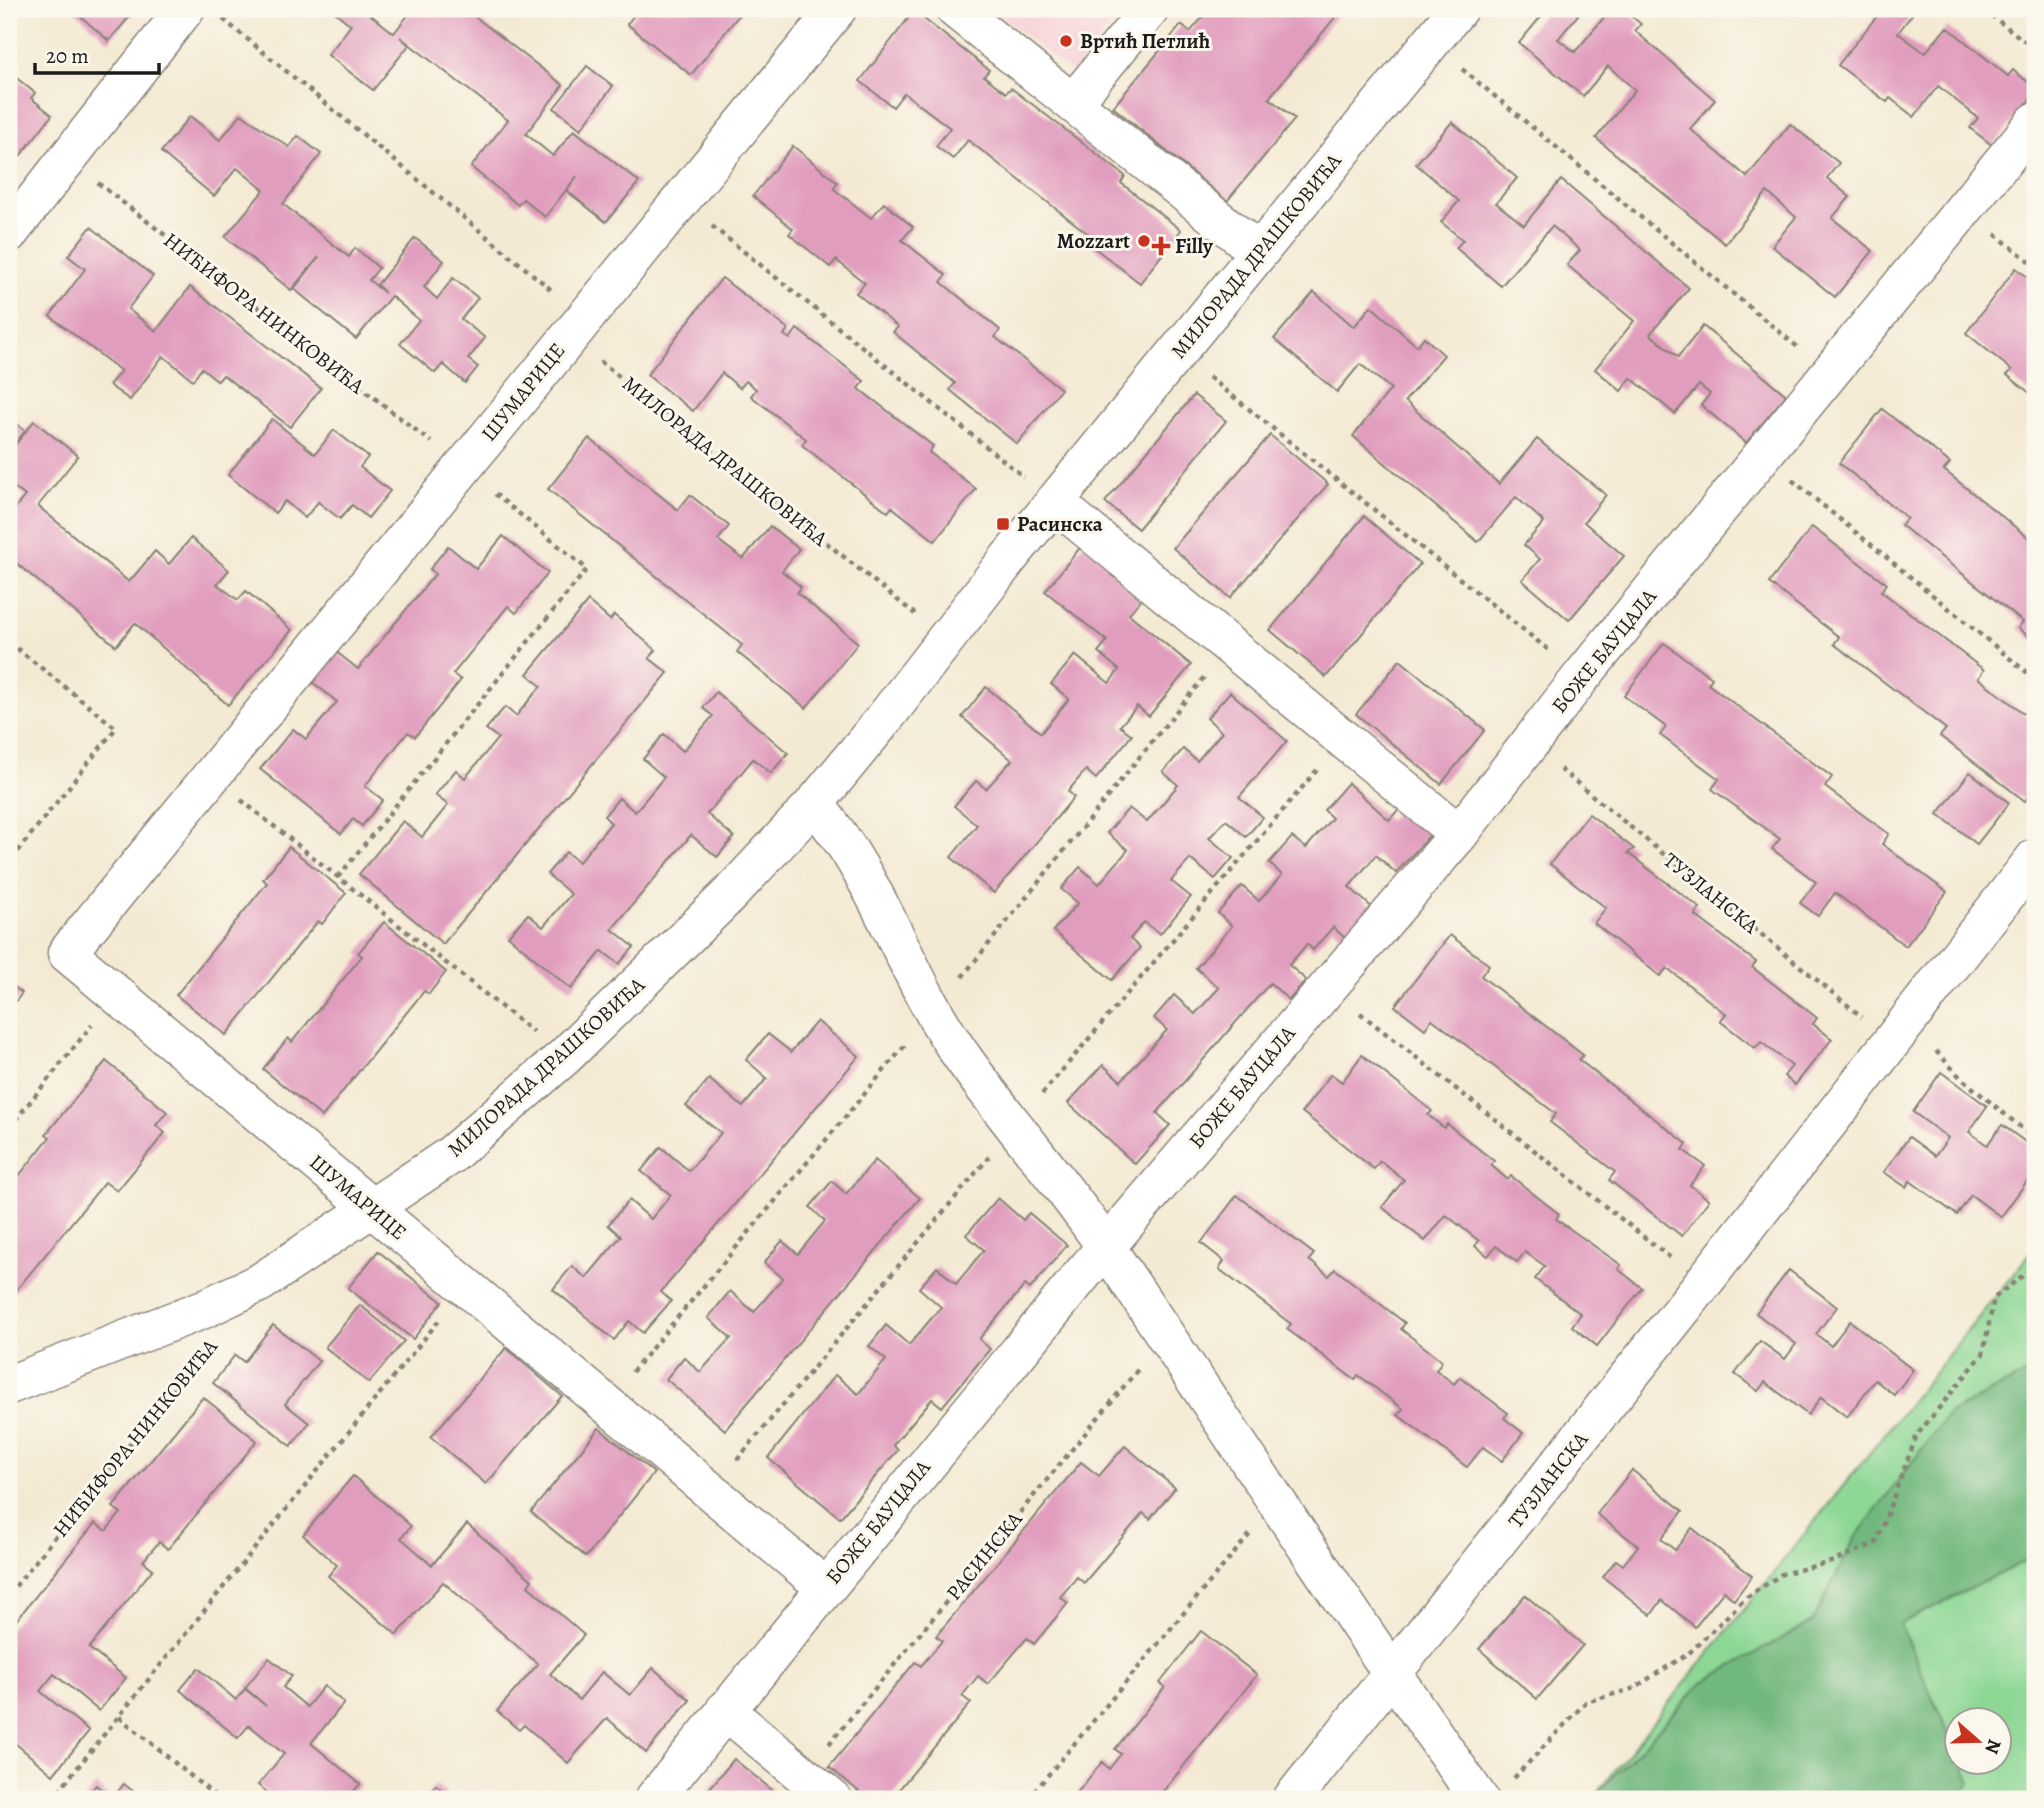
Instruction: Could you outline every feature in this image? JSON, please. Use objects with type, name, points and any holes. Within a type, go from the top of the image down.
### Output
[{"type":"street","name":"ШУМАРИЦЕ","points":[[825,1587],[709,1493],[67,953],[837,9]]},
{"type":"street","points":[[955,9],[1259,252]]},
{"type":"street","points":[[1073,103],[1150,9]]},
{"type":"street","name":"МИЛОРАДА ДРАШКОВИЋА","points":[[9,1385],[204,1309],[261,1282],[451,1155],[564,1057],[730,894],[814,804],[1055,502],[1458,9]]},
{"type":"street","points":[[9,233],[67,159],[203,13]]},
{"type":"street","name":"БОЖЕ БАУЦАЛА","points":[[654,1799],[1106,1247],[1458,834],[1582,676],[2035,122]]},
{"type":"street","points":[[1055,502],[1458,834]]},
{"type":"street","points":[[814,804],[857,859],[955,1047],[1106,1247],[1278,1501],[1392,1676],[1494,1792]]},
{"type":"street","name":"ТУЗЛАНСКА","points":[[1392,1676],[2035,858]]},
{"type":"street","points":[[1292,1799],[1392,1676]]},
{"type":"street","points":[[725,1710],[818,1787]]},
{"type":"path","points":[[1983,9],[2035,50]]},
{"type":"path","points":[[203,13],[577,326]]},
{"type":"path","points":[[1430,43],[1830,374]]},
{"type":"path","name":"НИЋИФОРА НИНКОВИЋА","points":[[67,159],[462,467],[587,569],[338,877]]},
{"type":"path","points":[[680,200],[1055,502]]},
{"type":"path","points":[[1966,209],[2035,267]]},
{"type":"path","name":"МИЛОРАДА ДРАШКОВИЋА","points":[[577,326],[946,638]]},
{"type":"path","points":[[1178,352],[1582,676]]},
{"type":"path","points":[[1763,456],[2035,679]]},
{"type":"path","points":[[9,642],[116,728],[9,862]]},
{"type":"path","points":[[604,1405],[935,1010],[1230,645]]},
{"type":"path","points":[[709,1493],[1343,738]]},
{"type":"path","name":"ТУЗЛАНСКА","points":[[1529,744],[1892,1042]]},
{"type":"path","points":[[211,776],[564,1057]]},
{"type":"path","points":[[1327,988],[1703,1283]]},
{"type":"path","points":[[9,1128],[116,994]]},
{"type":"path","points":[[1932,1047],[1961,1078],[2035,1139]]},
{"type":"path","points":[[1494,1792],[1586,1702],[1632,1689],[1688,1654],[1747,1597],[1782,1574],[1831,1562],[1876,1543],[1917,1435],[1983,1354],[1994,1298],[2035,1266]]},
{"type":"path","points":[[52,1799],[466,1288]]},
{"type":"path","name":"РАСИНСКА","points":[[818,1787],[1165,1336]]},
{"type":"path","name":"НИЋИФОРА НИНКОВИЋА","points":[[9,1594],[209,1346]]},
{"type":"path","points":[[1028,1799],[1278,1501]]},
{"type":"path","points":[[119,1717],[219,1799]]},
{"type":"shaded area","name":"Вртић Петлић","points":[[992,9],[1124,9],[1073,74]]},
{"type":"green space","points":[[2035,1247],[2035,1799],[1592,1799]]},
{"type":"green space","points":[[2035,1250],[2035,1556],[1900,1624],[1942,1719],[1942,1776],[1968,1776],[1971,1782],[1958,1799],[1592,1799],[1703,1682],[1813,1621],[1855,1538],[1949,1413],[2034,1370]]},
{"type":"building","points":[[72,9],[136,9],[109,41]]},
{"type":"building","points":[[331,9],[363,9],[394,33],[413,9],[465,9],[563,85],[526,134],[553,156],[574,130],[639,182],[606,222],[567,191],[577,176],[545,217],[523,199],[518,205],[471,167],[508,120],[400,37],[409,45],[373,90],[328,55],[351,25]]},
{"type":"building","points":[[639,9],[744,9],[691,75],[627,24]]},
{"type":"building","points":[[1210,9],[1342,9],[1269,98],[1295,119],[1227,201],[1113,107],[1181,25],[1190,32]]},
{"type":"building","points":[[1547,9],[1570,9],[1578,15],[1558,39],[1575,52],[1611,9],[1623,9],[1641,24],[1635,31],[1715,100],[1690,129],[1747,177],[1790,124],[1839,163],[1827,178],[1850,197],[1832,218],[1873,251],[1835,297],[1772,246],[1796,217],[1767,192],[1725,244],[1596,138],[1635,90],[1608,66],[1583,96],[1519,43]]},
{"type":"building","points":[[1876,9],[1916,9],[1898,33],[1925,53],[1947,27],[2008,76],[2013,70],[2035,88],[2035,93],[1993,146],[1970,128],[1978,118],[1938,86],[1914,117],[1890,98],[1887,102],[1838,65],[1877,16],[1873,13]]},
{"type":"building","points":[[914,11],[989,70],[984,76],[1006,93],[1011,88],[1119,171],[1125,176],[1121,183],[1181,230],[1140,283],[1092,246],[1096,240],[968,140],[953,159],[936,146],[950,128],[904,93],[893,107],[860,81]]},
{"type":"building","points":[[587,66],[613,86],[581,129],[554,108]]},
{"type":"building","points":[[9,72],[35,93],[31,98],[52,115],[13,165],[9,162]]},
{"type":"building","points":[[241,114],[289,147],[298,136],[321,154],[283,204],[349,257],[355,248],[379,268],[369,280],[385,293],[377,285],[415,238],[444,261],[424,287],[437,299],[453,278],[478,298],[461,319],[485,338],[468,359],[478,367],[465,383],[443,364],[435,373],[400,344],[419,320],[391,296],[356,339],[294,289],[319,257],[291,290],[225,237],[264,190],[237,168],[214,196],[161,152],[190,116],[220,140]]},
{"type":"building","points":[[1452,122],[1517,178],[1496,203],[1524,225],[1561,180],[1689,288],[1650,334],[1678,357],[1703,326],[1786,395],[1746,443],[1701,405],[1710,394],[1699,385],[1675,414],[1631,378],[1621,391],[1595,369],[1634,321],[1567,265],[1580,250],[1552,226],[1501,286],[1456,248],[1463,240],[1441,222],[1459,201],[1416,164]]},
{"type":"building","points":[[793,146],[837,182],[834,189],[871,218],[884,203],[913,227],[902,240],[946,275],[941,282],[1000,330],[995,337],[1061,389],[1017,444],[950,390],[955,383],[893,332],[898,327],[856,293],[865,283],[836,260],[830,267],[789,234],[793,229],[753,196]]},
{"type":"building","points":[[91,227],[153,276],[128,309],[156,331],[190,287],[321,388],[290,427],[223,375],[218,381],[202,368],[193,380],[163,356],[130,400],[109,385],[121,371],[50,316],[85,269],[68,256]]},
{"type":"building","points":[[2016,268],[2035,283],[2035,397],[2007,375],[2012,370],[1966,333]]},
{"type":"building","points":[[722,278],[788,329],[784,335],[790,339],[797,329],[864,381],[858,388],[933,446],[929,452],[976,489],[935,541],[892,507],[888,512],[802,445],[806,439],[751,396],[756,389],[746,381],[740,388],[722,373],[693,411],[647,375]]},
{"type":"building","points":[[1314,292],[1354,327],[1371,306],[1417,346],[1424,337],[1444,355],[1405,401],[1499,484],[1537,439],[1606,495],[1584,522],[1624,556],[1569,620],[1522,580],[1540,559],[1524,545],[1544,522],[1516,497],[1478,542],[1353,436],[1391,389],[1360,364],[1337,392],[1274,339]]},
{"type":"building","points":[[1194,395],[1226,421],[1138,529],[1105,502]]},
{"type":"building","points":[[1882,409],[1950,463],[1944,470],[2035,543],[2035,642],[2018,628],[2023,622],[1901,525],[1907,518],[1839,463]]},
{"type":"building","points":[[9,417],[25,431],[9,451]]},
{"type":"building","points":[[272,419],[315,454],[334,430],[368,457],[360,467],[390,491],[368,518],[352,505],[340,519],[318,502],[305,518],[285,501],[275,513],[228,475]]},
{"type":"building","points":[[34,421],[78,456],[38,506],[129,582],[155,551],[169,564],[191,538],[229,570],[217,584],[238,600],[246,591],[292,630],[228,705],[135,623],[116,646],[9,557],[9,515],[25,496],[9,483],[9,453]]},
{"type":"building","points":[[1270,435],[1328,484],[1230,598],[1173,548]]},
{"type":"building","points":[[589,438],[678,510],[690,495],[729,526],[718,540],[743,559],[770,526],[799,549],[782,571],[801,587],[797,593],[858,643],[806,708],[737,652],[742,645],[548,489]]},
{"type":"building","points":[[1364,516],[1420,564],[1326,677],[1270,630]]},
{"type":"building","points":[[1812,527],[1887,584],[1881,591],[1984,670],[1978,678],[2035,722],[2035,788],[2025,801],[1940,736],[1946,729],[1834,644],[1839,637],[1769,583]]},
{"type":"building","points":[[503,536],[548,573],[516,613],[508,606],[453,674],[461,680],[415,737],[408,732],[365,786],[383,800],[362,826],[353,819],[341,834],[260,769],[293,729],[306,739],[337,702],[310,680],[334,650],[358,669],[435,574],[430,569],[448,546],[476,569]]},
{"type":"building","points":[[1083,544],[1145,594],[1129,614],[1191,665],[1149,716],[1137,706],[1120,726],[1132,735],[1096,779],[1086,770],[1068,791],[1074,797],[994,893],[951,857],[977,825],[954,806],[976,781],[986,789],[1012,760],[962,717],[986,687],[1041,733],[1069,699],[1051,684],[1075,655],[1109,683],[1119,670],[1098,652],[1107,641],[1045,591]]},
{"type":"building","points":[[588,601],[610,620],[614,615],[656,650],[649,658],[668,673],[443,944],[359,874],[403,821],[422,837],[448,805],[435,795],[456,770],[465,778],[498,738],[486,729],[505,707],[516,716],[541,686],[527,674]]},
{"type":"building","points":[[1664,643],[1712,678],[1708,684],[1832,777],[1825,787],[1889,834],[1882,844],[1947,892],[1906,946],[1835,893],[1818,916],[1800,903],[1816,882],[1772,849],[1780,839],[1712,789],[1719,779],[1660,735],[1666,727],[1624,696]]},
{"type":"building","points":[[1400,660],[1485,730],[1441,784],[1356,714]]},
{"type":"building","points":[[716,692],[788,753],[771,773],[753,759],[707,814],[734,837],[717,857],[691,835],[612,929],[634,947],[619,964],[602,951],[571,989],[508,936],[528,914],[543,927],[571,894],[547,874],[566,852],[579,862],[611,823],[604,816],[619,798],[635,812],[664,777],[643,759],[664,734],[683,751],[713,716],[703,708]]},
{"type":"building","points":[[1230,692],[1287,741],[1239,797],[1263,817],[1246,837],[1226,820],[1209,838],[1233,858],[1215,879],[1190,859],[1171,881],[1191,897],[1160,934],[1144,922],[1130,939],[1140,948],[1112,980],[1053,931],[1078,903],[1061,889],[1080,867],[1099,884],[1128,850],[1107,833],[1129,808],[1147,822],[1178,785],[1163,772],[1183,749],[1197,761],[1222,732],[1207,718]]},
{"type":"building","points":[[1970,772],[2009,803],[1977,844],[1938,814]]},
{"type":"building","points":[[1348,783],[1389,820],[1400,808],[1430,835],[1396,873],[1376,855],[1349,887],[1375,910],[1348,941],[1333,927],[1313,950],[1307,944],[1289,965],[1306,980],[1289,1000],[1270,983],[1157,1113],[1170,1125],[1135,1164],[1068,1103],[1103,1065],[1121,1081],[1167,1030],[1154,1018],[1174,995],[1195,1014],[1219,988],[1196,968],[1232,926],[1218,913],[1242,886],[1259,901],[1282,875],[1269,863],[1292,837],[1306,848],[1332,818],[1324,810]]},
{"type":"building","points":[[1589,814],[1634,849],[1628,853],[1700,908],[1695,915],[1756,962],[1752,967],[1817,1018],[1813,1024],[1832,1039],[1795,1085],[1784,1076],[1792,1066],[1761,1042],[1755,1048],[1720,1021],[1726,1014],[1667,968],[1660,976],[1594,923],[1606,908],[1550,864]]},
{"type":"building","points":[[289,847],[346,893],[322,924],[318,921],[226,1035],[176,995],[267,883],[263,879]]},
{"type":"building","points":[[384,922],[446,972],[429,994],[424,991],[322,1117],[263,1069],[288,1038],[292,1042],[362,956],[358,953]]},
{"type":"building","points":[[1450,935],[1489,965],[1481,976],[1583,1055],[1579,1060],[1687,1144],[1683,1150],[1705,1166],[1690,1185],[1709,1200],[1682,1236],[1609,1180],[1615,1172],[1550,1122],[1556,1114],[1432,1019],[1425,1029],[1395,1006]]},
{"type":"building","points":[[9,983],[22,993],[9,1010]]},
{"type":"building","points":[[817,1021],[859,1056],[661,1292],[671,1301],[643,1333],[629,1321],[614,1340],[553,1289],[572,1266],[586,1278],[621,1236],[608,1225],[629,1200],[651,1219],[671,1195],[641,1171],[661,1147],[689,1171],[721,1133],[686,1106],[709,1079],[743,1107],[767,1078],[746,1060],[768,1034],[791,1052]]},
{"type":"building","points":[[1362,1055],[1432,1111],[1428,1115],[1444,1128],[1447,1124],[1494,1161],[1491,1165],[1508,1180],[1511,1176],[1559,1214],[1556,1219],[1621,1265],[1618,1269],[1642,1288],[1597,1346],[1572,1326],[1581,1314],[1535,1279],[1545,1266],[1525,1252],[1517,1262],[1496,1246],[1488,1256],[1475,1246],[1479,1241],[1446,1215],[1425,1241],[1382,1207],[1404,1180],[1380,1161],[1374,1169],[1302,1112],[1331,1074],[1342,1082]]},
{"type":"building","points":[[106,1061],[167,1112],[156,1125],[165,1133],[117,1191],[105,1182],[9,1299],[9,1188],[50,1137],[46,1134]]},
{"type":"building","points":[[1941,1072],[1987,1106],[1969,1132],[1987,1145],[2002,1125],[2035,1149],[2035,1181],[2030,1177],[2001,1217],[1971,1195],[1957,1215],[1910,1181],[1906,1187],[1884,1172],[1909,1137],[1935,1156],[1948,1138],[1913,1112]]},
{"type":"building","points":[[875,1160],[920,1198],[725,1430],[666,1379],[684,1357],[700,1372],[731,1338],[708,1318],[730,1291],[754,1312],[783,1278],[764,1263],[782,1241],[798,1254],[825,1221],[810,1207],[832,1181],[846,1194]]},
{"type":"building","points":[[1237,1195],[1314,1254],[1309,1260],[1329,1276],[1335,1269],[1405,1323],[1401,1329],[1442,1361],[1436,1370],[1454,1384],[1460,1377],[1508,1413],[1504,1418],[1523,1433],[1502,1461],[1483,1447],[1467,1467],[1398,1415],[1403,1409],[1358,1375],[1355,1380],[1287,1329],[1291,1324],[1219,1269],[1224,1261],[1201,1243]]},
{"type":"building","points":[[998,1198],[1023,1220],[1029,1213],[1067,1245],[1030,1289],[1025,1285],[979,1339],[990,1349],[942,1407],[932,1399],[893,1445],[898,1450],[840,1518],[768,1458],[835,1375],[858,1394],[886,1360],[869,1346],[886,1325],[909,1345],[941,1307],[919,1288],[937,1267],[956,1284],[984,1250],[966,1235]]},
{"type":"building","points":[[378,1251],[442,1302],[413,1339],[348,1288]]},
{"type":"building","points":[[1789,1270],[1837,1307],[1816,1334],[1831,1346],[1850,1321],[1913,1370],[1894,1395],[1875,1380],[1847,1417],[1821,1397],[1808,1415],[1765,1382],[1758,1391],[1735,1374],[1760,1341],[1785,1359],[1796,1344],[1756,1313]]},
{"type":"building","points":[[360,1305],[404,1341],[369,1383],[325,1347]]},
{"type":"building","points":[[273,1325],[319,1361],[285,1404],[309,1423],[291,1446],[213,1383],[235,1355],[244,1362]]},
{"type":"building","points":[[506,1348],[562,1396],[486,1484],[431,1437]]},
{"type":"building","points":[[203,1397],[257,1441],[168,1549],[159,1542],[143,1561],[153,1569],[89,1648],[126,1678],[99,1711],[54,1674],[40,1691],[89,1731],[53,1775],[9,1738],[9,1629],[95,1523],[106,1531],[121,1513],[113,1507]]},
{"type":"building","points":[[599,1428],[654,1473],[586,1557],[531,1512]]},
{"type":"building","points":[[1125,1446],[1175,1488],[1150,1519],[1143,1513],[1084,1583],[1077,1577],[1060,1597],[1068,1603],[1034,1644],[1027,1638],[988,1684],[978,1676],[962,1696],[971,1703],[891,1799],[868,1799],[829,1767],[915,1662],[921,1666],[942,1641],[936,1636],[1081,1462],[1099,1476]]},
{"type":"building","points":[[1632,1470],[1683,1511],[1661,1539],[1675,1550],[1692,1528],[1752,1576],[1734,1600],[1724,1591],[1695,1627],[1662,1600],[1651,1615],[1603,1577],[1616,1560],[1623,1565],[1638,1546],[1597,1514]]},
{"type":"building","points":[[353,1476],[411,1526],[401,1538],[432,1565],[467,1524],[532,1580],[528,1586],[584,1635],[550,1674],[579,1700],[602,1672],[630,1695],[653,1668],[690,1700],[646,1753],[607,1718],[568,1763],[524,1725],[519,1730],[497,1711],[538,1664],[443,1582],[397,1635],[328,1576],[337,1565],[303,1535]]},
{"type":"building","points":[[1525,1595],[1583,1645],[1537,1699],[1479,1649]]},
{"type":"building","points":[[1201,1631],[1257,1675],[1157,1799],[1072,1799],[1102,1762],[1109,1769],[1121,1754],[1115,1749],[1165,1687],[1160,1683]]},
{"type":"building","points":[[269,1658],[292,1676],[283,1687],[307,1707],[324,1686],[344,1703],[311,1743],[360,1784],[353,1792],[361,1799],[276,1799],[258,1785],[284,1754],[249,1725],[238,1738],[180,1690],[198,1668],[236,1700],[245,1689],[266,1706],[245,1688]]},
{"type":"building","points":[[734,1759],[783,1799],[701,1799]]},
{"type":"building","points":[[124,1784],[143,1799],[112,1799]]},
{"type":"building","points":[[96,1785],[112,1799],[84,1799]]},
{"type":"building","points":[[436,1785],[453,1799],[424,1799]]},
{"type":"place","name":"Вртић Петлић","points":[[1066,41]]},
{"type":"place","name":"Mozzart","points":[[1144,241]]},
{"type":"place","name":"Filly","points":[[1161,246]]},
{"type":"place","name":"Расинска","points":[[1003,524]]}]
